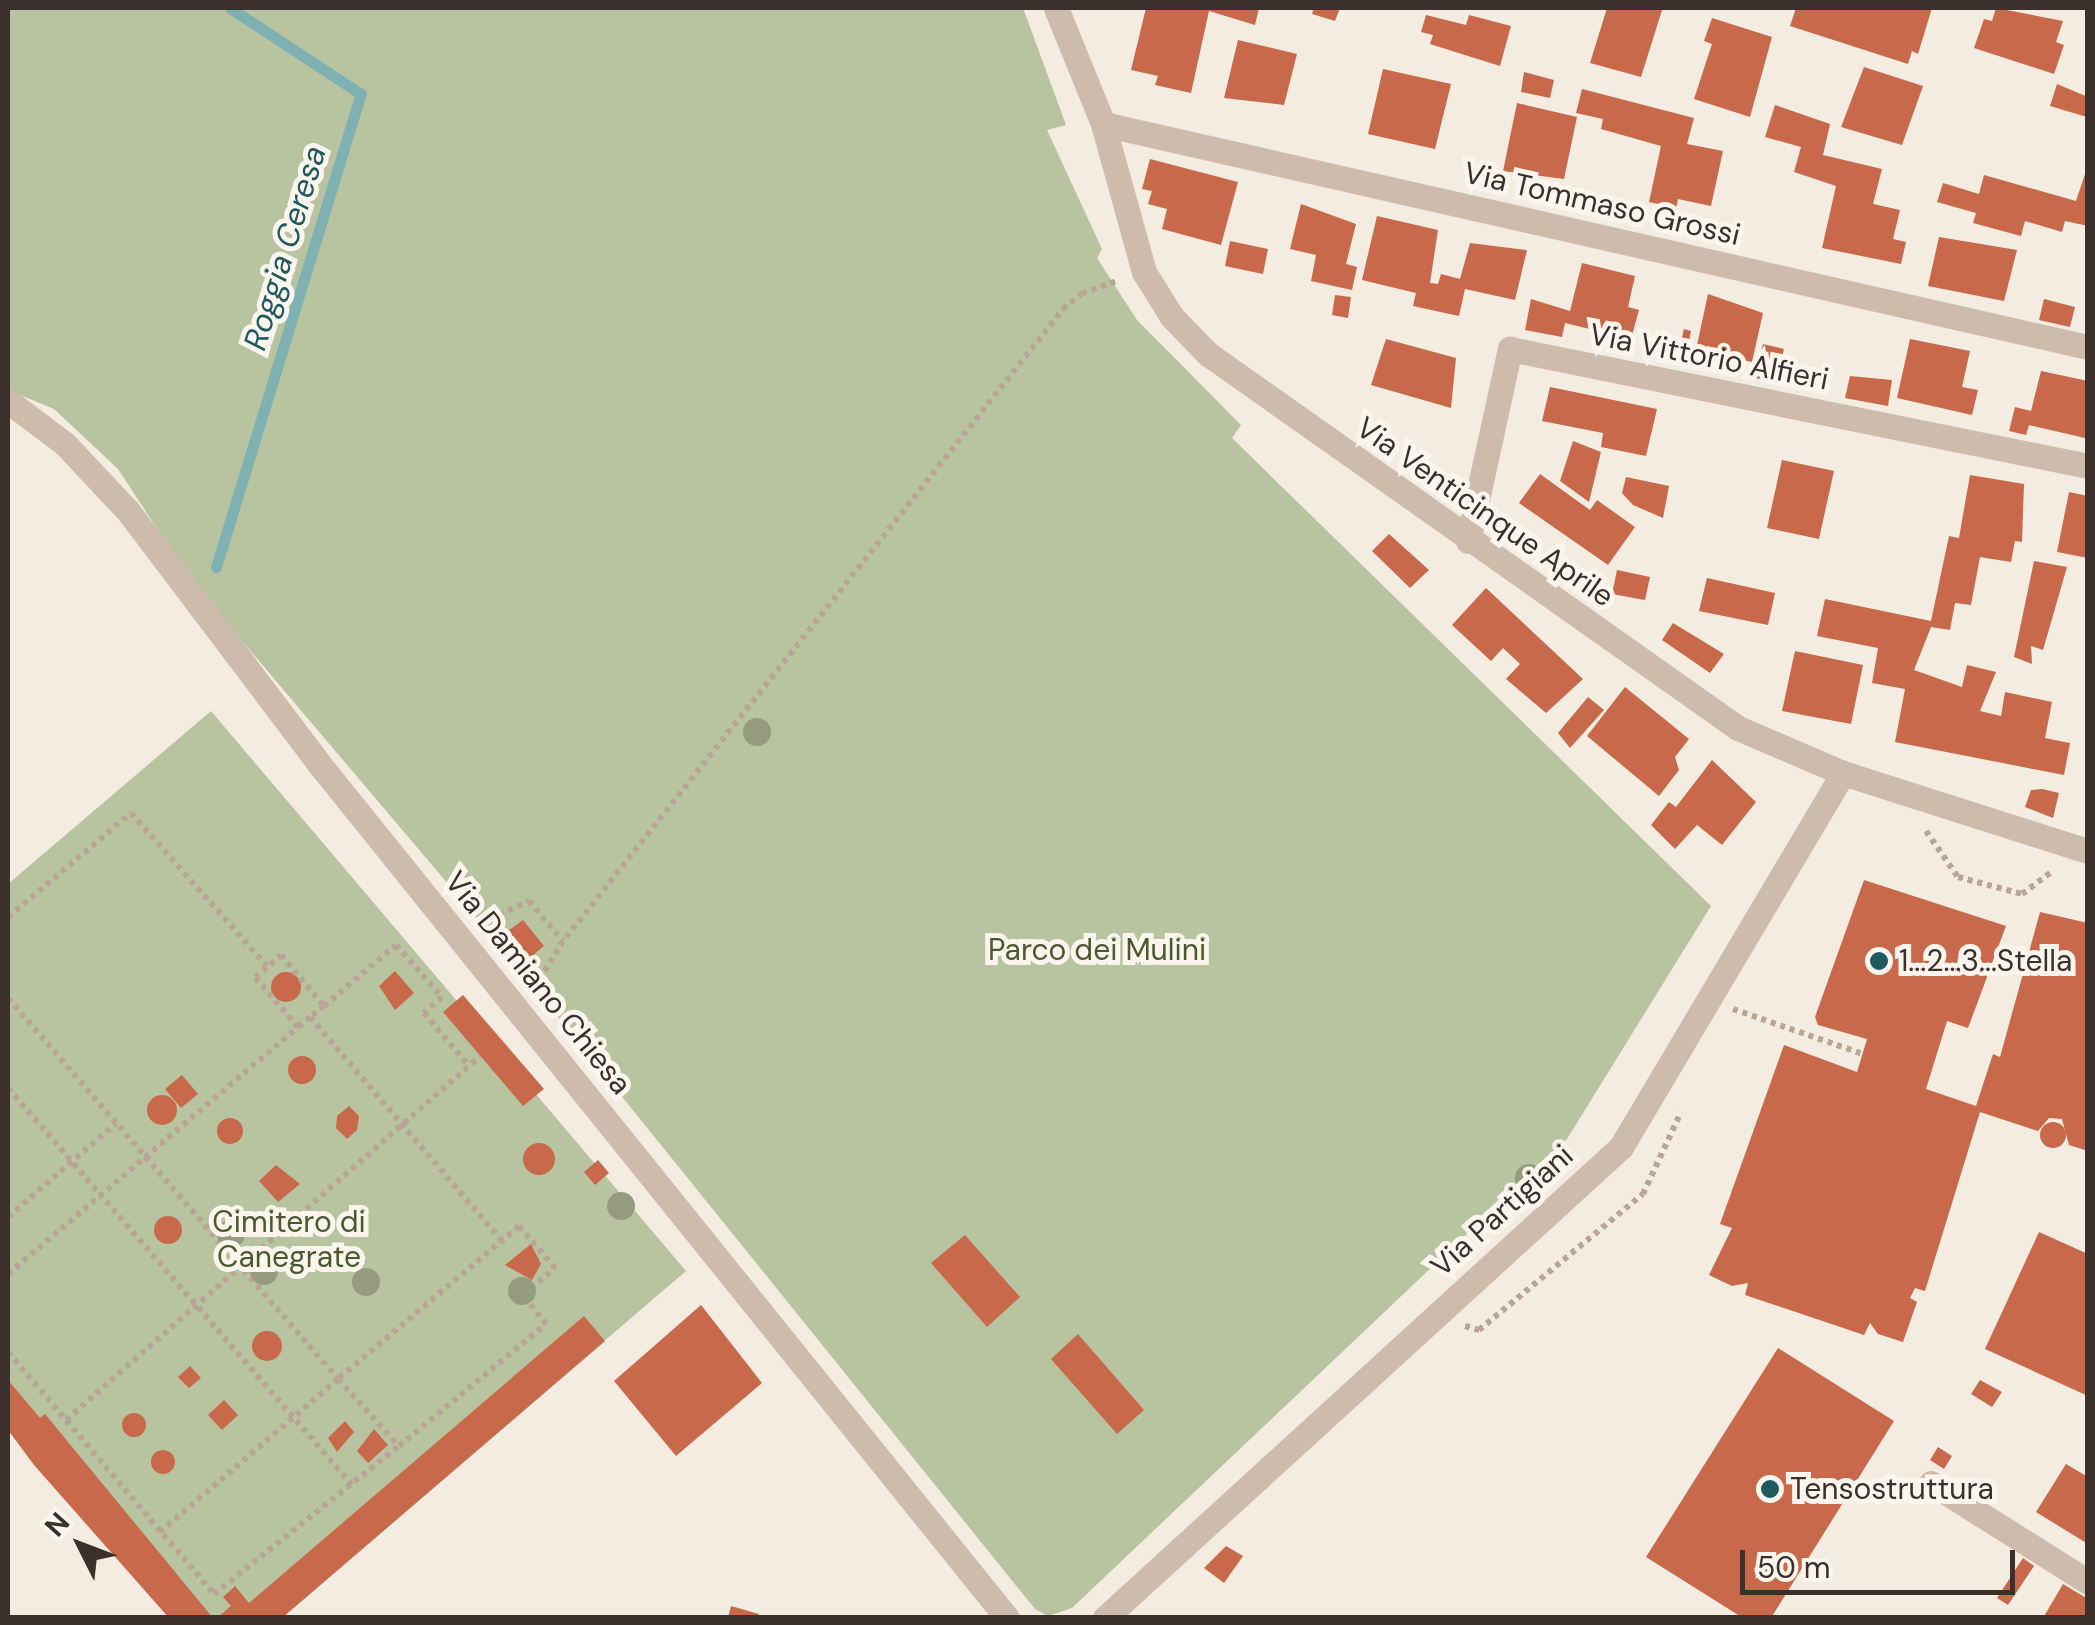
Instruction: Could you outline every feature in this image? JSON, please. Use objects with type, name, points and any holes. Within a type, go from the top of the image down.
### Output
[{"type":"street","name":"Via Venticinque Aprile","points":[[1056,8],[1103,124],[1144,272],[1172,317],[1208,354],[1738,728],[1843,772],[2088,851]]},
{"type":"street","name":"Via Tommaso Grossi","points":[[1103,124],[2088,347]]},
{"type":"street","name":"Via Vittorio Alfieri","points":[[1468,541],[1510,350],[2088,466]]},
{"type":"street","name":"Via Damiano Chiesa","points":[[8,401],[64,444],[128,511],[512,1004],[1007,1618]]},
{"type":"street","name":"Via Partigiani","points":[[1105,1618],[1621,1147],[1843,772]]},
{"type":"street","points":[[1931,1483],[2088,1582]]},
{"type":"path","points":[[512,1004],[1063,309],[1082,293],[1144,272]]},
{"type":"path","points":[[8,917],[131,812],[267,966]]},
{"type":"path","points":[[8,1274],[396,945],[442,997],[424,1013],[470,1066]]},
{"type":"path","points":[[298,1027],[254,976],[280,955],[324,1006]]},
{"type":"path","points":[[8,998],[398,1446]]},
{"type":"path","points":[[1709,999],[1862,1054]]},
{"type":"path","points":[[310,1017],[502,1241]]},
{"type":"path","points":[[66,1420],[480,1056]]},
{"type":"path","points":[[8,1088],[352,1484]]},
{"type":"path","points":[[8,1217],[116,1123]]},
{"type":"path","points":[[8,1352],[160,1532],[214,1594],[546,1324],[522,1295],[555,1268],[520,1226],[160,1532]]},
{"type":"green space","name":"Parco dei Mulini","points":[[8,8],[1023,8],[1066,125],[1047,130],[1102,249],[1097,258],[1137,320],[1241,425],[1232,438],[1711,906],[1567,1139],[1072,1608],[1048,1616],[1035,1609],[499,944],[192,582],[118,469],[54,409],[8,390]]},
{"type":"green space","name":"Cimitero di Canegrate","points":[[211,711],[686,1271],[282,1617],[169,1617],[8,1430],[8,884]]},
{"type":"building","points":[[1146,8],[1259,8],[1255,25],[1209,11],[1191,93],[1155,85],[1158,76],[1131,70]]},
{"type":"building","points":[[1314,8],[1340,8],[1335,21],[1312,14]]},
{"type":"building","points":[[1607,8],[1662,10],[1641,77],[1590,63]]},
{"type":"building","points":[[1796,8],[1932,8],[1918,54],[1912,51],[1908,64],[1790,26]]},
{"type":"building","points":[[1996,8],[2063,21],[2056,42],[2064,45],[2054,74],[1974,48],[1984,19],[1992,21]]},
{"type":"building","points":[[1426,15],[1466,25],[1469,15],[1511,26],[1500,66],[1430,44],[1433,35],[1421,32]]},
{"type":"building","points":[[1712,18],[1772,37],[1750,117],[1694,99],[1712,44],[1704,41]]},
{"type":"building","points":[[1238,40],[1297,54],[1284,105],[1224,98]]},
{"type":"building","points":[[1864,67],[1923,86],[1902,145],[1841,127]]},
{"type":"building","points":[[1383,69],[1451,84],[1435,149],[1368,134]]},
{"type":"building","points":[[1524,72],[1554,80],[1550,98],[1521,92]]},
{"type":"building","points":[[2057,84],[2088,97],[2087,117],[2050,106]]},
{"type":"building","points":[[1582,89],[1694,118],[1687,144],[1723,151],[1711,206],[1678,199],[1676,208],[1649,202],[1661,146],[1601,129],[1603,119],[1576,113]]},
{"type":"building","points":[[1517,103],[1577,117],[1564,179],[1503,171]]},
{"type":"building","points":[[1775,105],[1830,124],[1823,155],[1882,169],[1873,204],[1900,210],[1893,239],[1906,242],[1901,264],[1822,248],[1836,186],[1794,172],[1801,147],[1765,137]]},
{"type":"building","points":[[1150,159],[1238,182],[1221,245],[1162,229],[1167,209],[1148,204],[1152,191],[1142,189]]},
{"type":"building","points":[[2088,165],[2088,226],[2065,221],[2062,232],[2025,221],[2021,236],[1973,223],[1976,213],[1937,202],[1943,183],[1979,194],[1984,175],[2076,201]]},
{"type":"building","points":[[1301,204],[1356,224],[1346,264],[1357,267],[1352,290],[1311,281],[1316,255],[1290,249]]},
{"type":"building","points":[[1377,216],[1438,230],[1430,283],[1438,284],[1441,274],[1460,279],[1470,243],[1527,250],[1515,300],[1465,289],[1459,316],[1413,306],[1416,293],[1362,280]]},
{"type":"building","points":[[1939,237],[2017,250],[2004,301],[1928,286]]},
{"type":"building","points":[[1230,241],[1268,249],[1263,274],[1225,266]]},
{"type":"building","points":[[1582,263],[1635,276],[1628,307],[1639,310],[1631,339],[1565,323],[1562,337],[1525,330],[1531,299],[1570,311]]},
{"type":"building","points":[[1708,294],[1763,313],[1752,362],[1696,350]]},
{"type":"building","points":[[1335,295],[1351,297],[1348,318],[1332,315]]},
{"type":"building","points":[[2044,299],[2075,307],[2070,327],[2039,320]]},
{"type":"building","points":[[1684,329],[1691,331],[1685,364],[1676,362]]},
{"type":"building","points":[[1386,339],[1456,358],[1451,408],[1371,385]]},
{"type":"building","points":[[1910,339],[1970,351],[1962,387],[1978,390],[1972,415],[1897,398]]},
{"type":"building","points":[[1763,344],[1784,349],[1776,382],[1755,378]]},
{"type":"building","points":[[2041,371],[2088,381],[2085,438],[2029,425],[2026,435],[2009,431],[2015,407],[2031,411]]},
{"type":"building","points":[[1850,376],[1892,380],[1888,406],[1845,398]]},
{"type":"building","points":[[1550,387],[1657,409],[1646,456],[1601,447],[1603,433],[1542,421]]},
{"type":"building","points":[[1573,441],[1601,452],[1589,502],[1560,481]]},
{"type":"building","points":[[1782,460],[1834,471],[1819,539],[1767,528]]},
{"type":"building","points":[[1540,474],[1590,510],[1597,500],[1635,527],[1608,565],[1519,503]]},
{"type":"building","points":[[1970,475],[2024,484],[2022,542],[2015,541],[2011,562],[1980,557],[1971,605],[1955,603],[1950,630],[1931,627],[1914,670],[1962,687],[1967,665],[1996,672],[1980,711],[2001,716],[2005,692],[2052,702],[2045,738],[2070,743],[2064,775],[1895,742],[1905,689],[1872,683],[1878,648],[1817,636],[1825,599],[1931,621],[1949,536],[1959,538]]},
{"type":"building","points":[[1626,477],[1669,486],[1663,518],[1633,505],[1622,493]]},
{"type":"building","points":[[2069,492],[2088,496],[2088,558],[2057,552]]},
{"type":"building","points":[[1389,534],[1429,570],[1410,588],[1372,551]]},
{"type":"building","points":[[2034,561],[2067,567],[2043,650],[2031,646],[2032,664],[2014,657]]},
{"type":"building","points":[[1617,570],[1650,577],[1645,600],[1612,594]]},
{"type":"building","points":[[1707,578],[1775,593],[1768,625],[1699,611]]},
{"type":"building","points":[[1486,588],[1583,679],[1546,713],[1506,679],[1520,664],[1503,648],[1491,661],[1452,625]]},
{"type":"building","points":[[1673,623],[1724,654],[1710,673],[1662,640]]},
{"type":"building","points":[[1795,651],[1863,665],[1851,724],[1782,711]]},
{"type":"building","points":[[1625,687],[1689,739],[1675,757],[1679,770],[1659,796],[1587,736]]},
{"type":"building","points":[[1588,697],[1604,710],[1570,748],[1558,733]]},
{"type":"building","points":[[1712,760],[1756,802],[1722,845],[1697,825],[1675,849],[1651,825],[1669,802],[1676,807]]},
{"type":"building","points":[[2031,790],[2059,793],[2053,818],[2025,807]]},
{"type":"building","points":[[1864,880],[2006,926],[1968,1028],[1947,1021],[1926,1089],[1976,1106],[1993,1054],[2000,1057],[2040,912],[2088,923],[2088,1151],[2069,1145],[2062,1119],[2049,1118],[2038,1131],[1980,1112],[1925,1291],[1915,1288],[1910,1298],[1917,1302],[1903,1342],[1878,1334],[1870,1323],[1864,1335],[1745,1295],[1748,1283],[1732,1286],[1709,1275],[1732,1228],[1720,1224],[1784,1045],[1857,1072],[1867,1039],[1818,1025],[1815,1017]]},
{"type":"building","points":[[523,920],[544,946],[522,964],[500,937]]},
{"type":"building","points":[[395,971],[414,993],[395,1010],[379,986]]},
{"type":"building","points":[[286,972],[297,976],[301,987],[297,998],[286,1002],[275,998],[271,987],[275,976]]},
{"type":"building","points":[[463,995],[544,1089],[523,1106],[443,1012]]},
{"type":"building","points":[[302,1056],[312,1060],[316,1070],[312,1080],[302,1084],[292,1080],[288,1070],[292,1060]]},
{"type":"building","points":[[182,1075],[198,1094],[181,1108],[165,1089]]},
{"type":"building","points":[[162,1095],[176,1104],[177,1110],[168,1124],[162,1125],[148,1116],[147,1110],[156,1096]]},
{"type":"building","points":[[349,1106],[359,1116],[357,1130],[347,1139],[336,1128],[337,1116]]},
{"type":"building","points":[[230,1118],[240,1121],[240,1141],[230,1144],[220,1141],[217,1131],[220,1121]]},
{"type":"building","points":[[2053,1122],[2062,1126],[2066,1135],[2062,1144],[2053,1148],[2044,1144],[2040,1135],[2044,1126]]},
{"type":"building","points":[[539,1143],[550,1148],[555,1159],[550,1170],[539,1175],[528,1170],[523,1159],[528,1148]]},
{"type":"building","points":[[598,1160],[609,1173],[595,1185],[584,1172]]},
{"type":"building","points":[[276,1165],[300,1184],[278,1202],[259,1181]]},
{"type":"building","points":[[168,1216],[178,1220],[182,1230],[178,1240],[168,1244],[158,1240],[154,1230],[158,1220]]},
{"type":"building","points":[[2039,1232],[2088,1254],[2088,1396],[1985,1349]]},
{"type":"building","points":[[965,1235],[1020,1297],[987,1327],[931,1263]]},
{"type":"building","points":[[531,1244],[541,1264],[532,1280],[505,1265]]},
{"type":"building","points":[[701,1305],[762,1383],[676,1456],[614,1381]]},
{"type":"building","points":[[584,1316],[605,1341],[282,1618],[217,1618],[231,1606],[223,1597],[235,1586],[249,1603]]},
{"type":"building","points":[[267,1331],[278,1335],[282,1346],[278,1357],[267,1361],[256,1357],[252,1346],[256,1335]]},
{"type":"building","points":[[1078,1334],[1144,1410],[1117,1434],[1051,1359]]},
{"type":"building","name":"Tensostruttura","points":[[1778,1348],[1894,1421],[1771,1618],[1743,1618],[1646,1557]]},
{"type":"building","points":[[190,1366],[201,1378],[189,1388],[178,1377]]},
{"type":"building","points":[[8,1380],[40,1418],[45,1414],[213,1618],[169,1618],[34,1465],[8,1430]]},
{"type":"building","points":[[1980,1380],[2002,1392],[1992,1407],[1971,1394]]},
{"type":"building","points":[[224,1400],[238,1415],[222,1430],[208,1415]]},
{"type":"building","points":[[134,1413],[146,1425],[134,1437],[122,1425]]},
{"type":"building","points":[[345,1421],[354,1432],[337,1452],[328,1438]]},
{"type":"building","points":[[374,1429],[388,1445],[368,1463],[357,1451]]},
{"type":"building","points":[[1938,1447],[1952,1456],[1944,1469],[1930,1460]]},
{"type":"building","points":[[163,1450],[175,1462],[163,1474],[151,1462]]},
{"type":"building","points":[[2066,1464],[2088,1477],[2088,1544],[2036,1512]]},
{"type":"building","points":[[1226,1546],[1243,1556],[1224,1583],[1204,1568]]},
{"type":"building","points":[[2023,1558],[2034,1566],[2008,1605],[1997,1598]]},
{"type":"building","points":[[2063,1584],[2088,1599],[2085,1618],[2043,1618]]},
{"type":"building","points":[[731,1606],[759,1614],[758,1618],[728,1618]]},
{"type":"waterway","name":"Roggia Ceresa","points":[[216,567],[361,94],[230,8]]},
{"type":"place","name":"1...2...3...Stella","points":[[1879,961]]},
{"type":"place","name":"Tensostruttura","points":[[1770,1489]]}]
